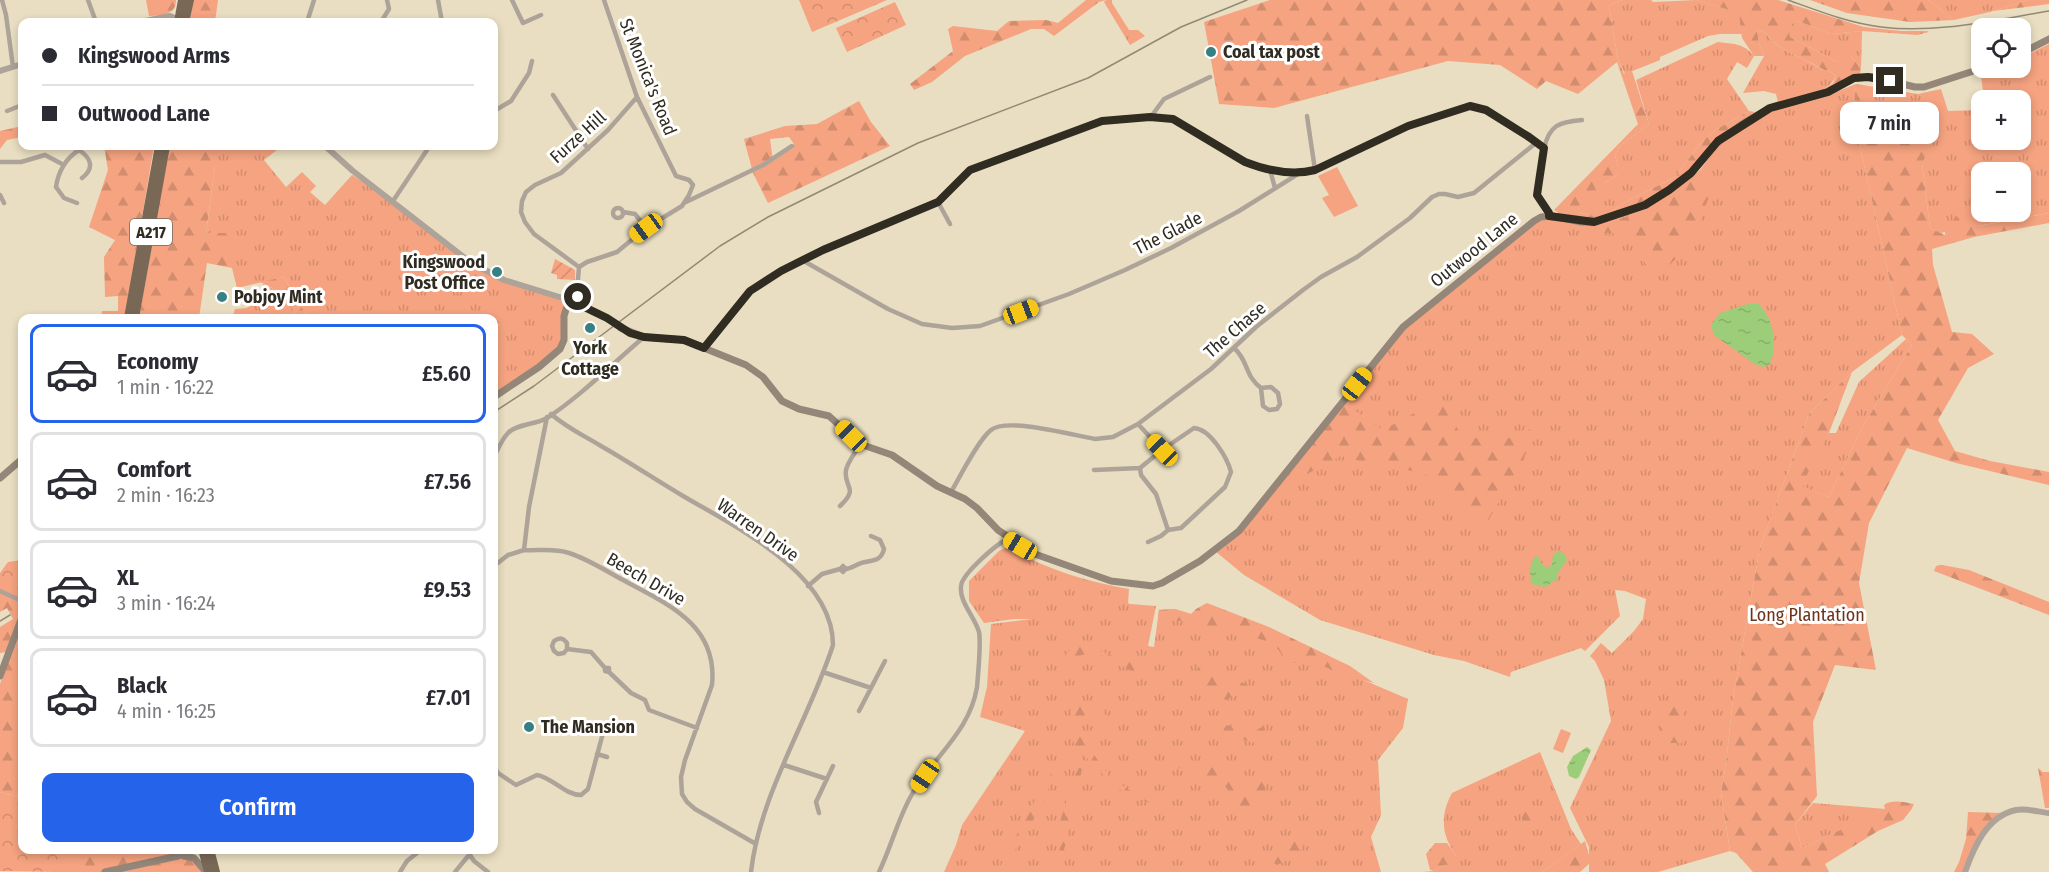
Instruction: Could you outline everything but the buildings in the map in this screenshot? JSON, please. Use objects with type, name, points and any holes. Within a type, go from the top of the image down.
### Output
[{"type":"highway","points":[[179,18],[185,3]]},
{"type":"highway","name":"A217","points":[[129,314],[158,150]]},
{"type":"highway","name":"A217","points":[[136,314],[165,150]]},
{"type":"highway","points":[[203,854],[207,872]]},
{"type":"highway","points":[[211,854],[216,872]]},
{"type":"main road","points":[[2031,48],[2049,39]]},
{"type":"main road","points":[[1549,216],[1594,222],[1645,205],[1691,173],[1718,141],[1747,121],[1770,108],[1828,92],[1854,78],[1873,77],[1924,87],[1971,72]]},
{"type":"main road","name":"Outwood Lane","points":[[861,444],[892,455],[917,474],[965,499],[1009,539],[1046,559],[1095,577],[1132,584],[1158,585],[1200,561],[1231,538],[1294,464],[1403,327],[1534,220],[1549,216]]},
{"type":"main road","points":[[498,394],[539,367],[560,349],[563,343],[564,315],[573,302],[607,318],[621,328],[644,337],[684,340],[754,369],[782,401],[799,409],[829,416],[861,444]]},
{"type":"main road","points":[[0,478],[18,462]]},
{"type":"main road","points":[[0,676],[18,628]]},
{"type":"main road","points":[[105,872],[183,854]]},
{"type":"main road","points":[[178,856],[194,858],[207,872]]},
{"type":"street","points":[[2,0],[13,67]]},
{"type":"street","points":[[88,0],[95,18]]},
{"type":"street","points":[[308,18],[314,0]]},
{"type":"street","points":[[383,18],[389,9],[387,0]]},
{"type":"street","points":[[438,0],[441,18]]},
{"type":"street","points":[[512,0],[523,23],[541,15]]},
{"type":"street","name":"St Monica's Road","points":[[604,0],[638,97],[676,176],[689,180],[693,185],[685,203]]},
{"type":"street","points":[[498,109],[511,101],[529,73],[532,61]]},
{"type":"street","points":[[0,71],[18,65]]},
{"type":"street","points":[[1150,117],[1164,99],[1210,77]]},
{"type":"street","points":[[553,95],[588,149]]},
{"type":"street","name":"Furze Hill","points":[[579,267],[534,234],[521,212],[522,201],[526,192],[535,185],[561,173],[588,149],[638,97]]},
{"type":"street","name":"The Glade","points":[[802,260],[888,309],[922,324],[952,328],[980,326],[1069,294],[1152,257],[1239,211],[1298,174],[1315,170],[1408,126],[1470,106],[1486,110],[1544,148]]},
{"type":"street","points":[[7,111],[18,107]]},
{"type":"street","points":[[1307,116],[1315,170]]},
{"type":"street","points":[[704,348],[750,291],[802,260],[938,202],[970,170],[987,162],[1102,121],[1150,117],[1173,119],[1245,162],[1270,170],[1298,174]]},
{"type":"street","points":[[1549,216],[1537,195],[1547,137],[1554,127],[1563,122],[1582,120]]},
{"type":"street","name":"The Chase","points":[[951,492],[986,434],[999,425],[1015,424],[1101,439],[1119,435],[1138,424],[1211,369],[1256,327],[1303,290],[1357,257],[1410,218],[1432,197],[1445,194],[1458,197],[1474,193],[1537,142]]},
{"type":"street","points":[[330,150],[353,171],[470,262],[504,280],[573,302],[579,267],[617,252],[646,228],[685,203],[763,165],[792,146]]},
{"type":"street","points":[[77,203],[64,198],[57,191],[57,177],[76,151],[82,150],[91,168],[89,173],[82,178]]},
{"type":"street","points":[[393,201],[427,150]]},
{"type":"street","points":[[0,162],[21,162],[45,155],[64,165]]},
{"type":"street","points":[[1270,170],[1275,188]]},
{"type":"street","points":[[0,195],[4,203]]},
{"type":"street","points":[[938,202],[950,224]]},
{"type":"street","points":[[622,212],[635,214],[646,228]]},
{"type":"street","points":[[498,450],[509,431],[538,423],[549,416],[644,337]]},
{"type":"street","points":[[1234,348],[1244,360],[1249,376],[1261,388],[1263,406],[1269,410],[1277,409],[1280,398],[1276,390],[1270,387],[1261,388]]},
{"type":"street","points":[[498,563],[508,555],[524,550],[529,507],[549,416]]},
{"type":"street","name":"Warren Drive","points":[[549,416],[766,547],[794,569],[822,606],[833,632],[833,645],[766,811],[756,844],[751,872]]},
{"type":"street","points":[[1138,424],[1162,450]]},
{"type":"street","points":[[1094,470],[1140,468],[1190,429],[1198,428],[1204,431],[1223,453],[1231,472],[1225,487],[1184,525],[1178,529],[1168,530],[1148,542]]},
{"type":"street","points":[[840,506],[849,495],[846,469],[861,444]]},
{"type":"street","points":[[1140,468],[1141,475],[1156,494],[1168,530]]},
{"type":"street","points":[[996,546],[998,530]]},
{"type":"street","points":[[808,586],[822,574],[876,561],[884,549],[881,543],[871,536]]},
{"type":"street","points":[[879,872],[911,796],[968,717],[976,688],[979,633],[962,597],[961,583],[965,576],[996,546],[1009,539]]},
{"type":"street","name":"Beech Drive","points":[[524,550],[548,549],[575,555],[673,607],[693,624],[710,652],[713,677],[683,768],[682,794],[695,809],[756,844]]},
{"type":"street","points":[[0,591],[18,599]]},
{"type":"street","points":[[567,649],[591,652],[631,693],[645,700],[649,710],[698,728]]},
{"type":"street","points":[[860,711],[885,661]]},
{"type":"street","points":[[822,672],[872,688]]},
{"type":"street","points":[[498,770],[516,785],[537,775],[549,778],[572,793],[581,795],[588,789],[603,733]]},
{"type":"street","points":[[597,754],[607,757]]},
{"type":"street","points":[[784,765],[827,778]]},
{"type":"street","points":[[819,813],[816,802],[833,766]]},
{"type":"street","points":[[1965,872],[1978,839],[1986,829],[2006,813],[2019,810],[2049,813]]},
{"type":"street","points":[[400,872],[407,861],[416,854]]},
{"type":"street","points":[[455,872],[469,855],[488,872]]},
{"type":"green space","points":[[146,0],[176,0],[171,12],[149,16]]},
{"type":"green space","points":[[193,0],[218,0],[216,18],[190,18]]},
{"type":"green space","points":[[799,0],[887,0],[812,32]]},
{"type":"green space","points":[[1086,0],[1106,0],[1099,2],[1054,36],[1044,29],[1031,29],[965,56],[932,82],[914,90],[910,84],[953,51],[948,29],[953,26],[997,31],[1009,21],[1046,20],[1058,23]]},
{"type":"green space","points":[[1112,0],[1129,30],[1138,30],[1145,36],[1130,45],[1104,2]]},
{"type":"green space","points":[[1270,0],[1623,0],[1609,5],[1618,60],[1624,74],[1632,71],[1649,124],[1619,147],[1615,155],[1618,174],[1600,185],[1583,200],[1578,212],[1596,217],[1609,213],[1627,201],[1675,177],[1703,140],[1717,129],[1749,111],[1755,112],[1718,138],[1686,173],[1655,195],[1621,212],[1603,217],[1585,219],[1569,217],[1554,210],[1638,124],[1617,62],[1578,94],[1546,81],[1537,89],[1500,65],[1448,61],[1274,108],[1219,104],[1204,22]]},
{"type":"green space","points":[[1623,0],[1651,0],[1653,2],[1697,0],[1740,13],[1742,34],[1708,36],[1660,57],[1660,60],[1625,74],[1618,60],[1609,5]]},
{"type":"green space","points":[[1697,0],[1778,0],[1864,27],[1929,32],[1917,35],[1862,31],[1831,34],[1798,21],[1788,26],[1790,37],[1838,62],[1845,56],[1851,57],[1861,67],[1860,75],[1821,91],[1833,83],[1836,76],[1782,48],[1766,33],[1757,30],[1764,56],[1754,56],[1742,38],[1739,13]]},
{"type":"green space","points":[[1810,0],[1928,0],[1954,20],[1910,22],[1847,13]]},
{"type":"green space","points":[[1928,0],[2027,0],[1954,20]]},
{"type":"green space","points":[[2027,0],[2049,0],[2049,4],[1993,11]]},
{"type":"green space","points":[[895,2],[906,25],[847,52],[836,28]]},
{"type":"green space","points":[[1798,21],[1831,34],[1862,31],[1861,67],[1851,57],[1838,62],[1790,37],[1787,26]]},
{"type":"green space","points":[[1757,30],[1766,33],[1776,44],[1788,51],[1836,76],[1832,82],[1819,91],[1778,102],[1776,94],[1764,91],[1743,93],[1764,56]]},
{"type":"green space","points":[[1718,42],[1742,46],[1754,56],[1747,68],[1737,62],[1727,79],[1749,111],[1717,129],[1703,140],[1675,177],[1627,201],[1609,213],[1596,217],[1578,212],[1579,206],[1588,195],[1618,174],[1615,155],[1619,147],[1649,124],[1636,80]]},
{"type":"green space","points":[[2049,44],[2049,213],[2031,216],[2031,162],[1971,162],[1971,222],[2000,222],[1950,231],[1945,235],[1945,232],[1941,233],[1930,228],[1922,163],[1867,120],[1856,86],[1853,115],[1902,335],[1852,372],[1809,414],[1760,547],[1733,699],[1721,793],[1730,851],[1658,872],[1589,872],[1589,847],[1570,808],[1611,721],[1604,680],[1590,656],[1601,643],[1612,653],[1634,631],[1643,619],[1646,599],[1625,591],[1615,590],[1620,616],[1585,651],[1581,648],[1511,672],[1510,677],[1464,661],[1434,655],[1320,620],[1244,575],[1215,551],[1231,538],[1403,327],[1535,223],[1557,219],[1580,224],[1648,206],[1671,193],[1700,170],[1721,142],[1770,110],[1829,95],[1856,84],[1918,94],[1941,89],[1948,111],[1971,110],[1971,150],[2031,150],[2031,90],[1983,90],[1981,78],[2031,78],[2031,53]]},
{"type":"green space","name":"Long Plantation","points":[[1856,84],[1867,120],[1889,139],[1938,132],[1922,163],[1930,228],[1945,235],[1950,231],[1948,228],[1950,223],[1961,216],[1971,215],[1971,222],[1981,222],[1979,226],[2001,222],[2031,222],[2031,216],[2049,213],[2049,223],[1974,237],[1932,249],[1933,265],[1952,332],[1972,334],[1994,354],[1968,368],[1938,420],[1955,451],[1990,461],[2049,472],[2049,485],[1956,463],[1907,448],[1869,523],[1859,583],[1876,670],[1835,665],[1813,722],[1817,796],[1795,825],[1802,848],[1885,809],[1884,805],[1887,803],[1898,801],[1914,804],[1903,820],[1878,831],[1825,864],[1829,872],[1753,872],[1736,853],[1730,851],[1721,793],[1733,699],[1760,547],[1809,414],[1852,372],[1829,433],[1801,486],[1829,497],[1863,426],[1912,345],[1902,335],[1853,115]]},
{"type":"green space","points":[[859,101],[871,122],[890,146],[768,203],[753,173],[744,139],[785,126],[817,124]],"holes":[[[789,137],[794,144],[793,148],[773,161],[770,139]]]},
{"type":"green space","points":[[18,127],[18,138],[7,140],[0,149],[0,131]]},
{"type":"green space","points":[[105,150],[153,150],[126,314],[102,314],[102,311],[118,311],[118,296],[105,297],[104,257],[115,240],[89,227],[108,170]]},
{"type":"green space","points":[[168,150],[215,150],[206,233],[229,233],[232,268],[207,263],[200,314],[140,314]]},
{"type":"green space","points":[[215,150],[277,150],[264,160],[286,187],[302,172],[316,186],[310,192],[325,205],[352,175],[393,201],[470,262],[504,280],[569,300],[560,349],[498,394],[498,314],[306,314],[284,277],[237,288],[232,268],[206,234]]},
{"type":"green space","points":[[1337,167],[1358,206],[1334,217],[1322,198],[1329,195],[1318,176]]},
{"type":"green space","points":[[1698,173],[1709,180],[1711,191],[1698,226],[1691,236],[1681,239],[1682,253],[1664,270],[1656,271],[1652,267],[1645,266],[1638,247],[1629,237],[1598,232],[1592,225],[1622,218],[1649,207],[1674,192]]},
{"type":"green space","points":[[555,259],[575,270],[575,280],[557,279],[557,275],[551,273]]},
{"type":"green space","points":[[284,277],[306,314],[296,314],[285,296],[269,299],[274,289],[260,282]]},
{"type":"green space","points":[[263,284],[274,289],[266,308],[255,304]]},
{"type":"green space","points":[[285,296],[296,314],[233,314],[235,309],[255,304],[266,308],[269,299]]},
{"type":"green space","points":[[1906,339],[1912,345],[1863,426],[1829,497],[1800,486],[1829,433],[1836,433],[1859,382]]},
{"type":"green space","points":[[1442,398],[1462,438],[1517,438],[1535,426],[1538,432],[1484,528],[1424,473],[1341,456],[1307,474],[1294,464],[1343,402],[1383,430]]},
{"type":"green space","points":[[1007,547],[1066,573],[1129,589],[1128,603],[1130,604],[1156,606],[1148,646],[1154,647],[1159,610],[1175,609],[1248,631],[1408,699],[1403,728],[1378,760],[1381,815],[1371,837],[1381,872],[944,872],[962,825],[1025,731],[980,717],[987,687],[991,624],[1032,619],[984,623],[969,601],[969,581],[999,551]]},
{"type":"green space","points":[[18,561],[18,599],[0,591],[0,573],[8,562]]},
{"type":"green space","points":[[1936,566],[1969,570],[2049,602],[2049,615],[1934,571]]},
{"type":"green space","points":[[0,593],[18,600],[18,797],[0,792],[0,684],[11,651],[0,653],[0,627],[13,619],[7,608],[0,612]]},
{"type":"green space","points":[[1207,603],[1269,627],[1350,666],[1374,683],[1339,674],[1316,662],[1293,663],[1284,657],[1273,643],[1226,629],[1158,617],[1159,610],[1175,609],[1190,615]]},
{"type":"green space","points":[[1073,646],[1097,650],[1146,668],[1148,676],[1144,678],[1094,651],[1073,658],[1068,667],[1065,656]]},
{"type":"green space","points":[[1201,661],[1249,686],[1226,700],[1191,684]]},
{"type":"green space","points":[[1072,685],[1081,706],[1100,710],[1112,720],[1099,714],[1085,715],[1078,724],[1079,735],[1112,779],[1152,804],[1116,788],[1075,746],[1070,731],[1072,712],[1068,687]]},
{"type":"green space","points":[[1684,702],[1682,743],[1661,743],[1662,708]]},
{"type":"green space","points":[[1237,725],[1251,733],[1264,726],[1265,734],[1253,743],[1238,738],[1219,742],[1208,731],[1219,726]]},
{"type":"green space","points":[[1561,729],[1571,733],[1563,753],[1553,749]]},
{"type":"green space","points":[[1540,752],[1571,829],[1581,844],[1542,872],[1422,872],[1434,871],[1450,864],[1456,855],[1447,840],[1444,825],[1445,809],[1452,793]]},
{"type":"green space","points":[[1057,765],[1044,802],[1013,854],[1006,872],[997,872],[1036,798]]},
{"type":"green space","points":[[1077,766],[1082,769],[1060,868],[1059,825]]},
{"type":"green space","points":[[1177,767],[1211,767],[1241,784],[1255,787],[1266,772],[1266,787],[1261,805],[1244,819],[1227,788]]},
{"type":"green space","points":[[2038,768],[2043,772],[2049,772],[2049,808],[2045,808]]},
{"type":"green space","points":[[0,792],[18,797],[18,854],[61,854],[66,859],[59,872],[0,871]]},
{"type":"green space","points":[[1813,803],[1886,809],[1802,848],[1795,825]]},
{"type":"green space","points":[[1525,809],[1533,810],[1542,817],[1536,827],[1528,827],[1523,822],[1521,814]]},
{"type":"green space","points":[[1968,812],[2002,813],[1992,820],[1963,872],[1954,872],[1966,839]]},
{"type":"green space","points":[[1302,822],[1307,840],[1296,856],[1277,865],[1264,856],[1298,833],[1292,824]]},
{"type":"green space","points":[[1585,841],[1591,862],[1580,872],[1542,872]]},
{"type":"green space","points":[[1435,843],[1447,843],[1456,855],[1451,864],[1434,871],[1430,870],[1426,854]]},
{"type":"green space","points":[[59,854],[185,854],[184,856],[195,863],[202,872],[50,872],[59,871]]},
{"type":"water","points":[[1751,303],[1759,304],[1764,310],[1773,333],[1772,357],[1770,364],[1764,367],[1756,365],[1714,335],[1711,325],[1720,313]]},
{"type":"water","points":[[1561,551],[1567,560],[1558,573],[1556,582],[1546,587],[1531,583],[1530,569],[1534,557],[1538,556],[1543,566],[1548,567],[1552,565],[1553,554]]},
{"type":"water","points":[[1587,747],[1591,750],[1579,777],[1576,779],[1569,776],[1567,767],[1573,756]]},
{"type":"railway","points":[[498,409],[534,386],[720,246],[768,217],[918,143],[1088,78],[1181,27],[1247,0]]},
{"type":"railway","points":[[1788,0],[1857,23],[1902,29],[1965,25],[2049,11]]},
{"type":"railway","points":[[0,621],[10,615]]},
{"type":"place","name":"Coal tax post","points":[[1211,52]]},
{"type":"place","name":"Kingswood Post Office","points":[[497,272]]},
{"type":"place","name":"Pobjoy Mint","points":[[222,297]]},
{"type":"place","name":"York Cottage","points":[[590,328]]},
{"type":"place","name":"The Mansion","points":[[529,727]]},
{"type":"route","points":[[578,297],[576,303],[591,309],[630,333],[644,337],[684,340],[704,348],[750,291],[802,260],[938,202],[970,170],[1102,121],[1150,117],[1173,119],[1245,162],[1270,170],[1298,174],[1315,170],[1427,118],[1464,107],[1481,108],[1544,148],[1537,195],[1549,216],[1590,223],[1645,205],[1669,191],[1691,173],[1718,141],[1770,108],[1828,92],[1854,78],[1873,77],[1890,81]]}]
